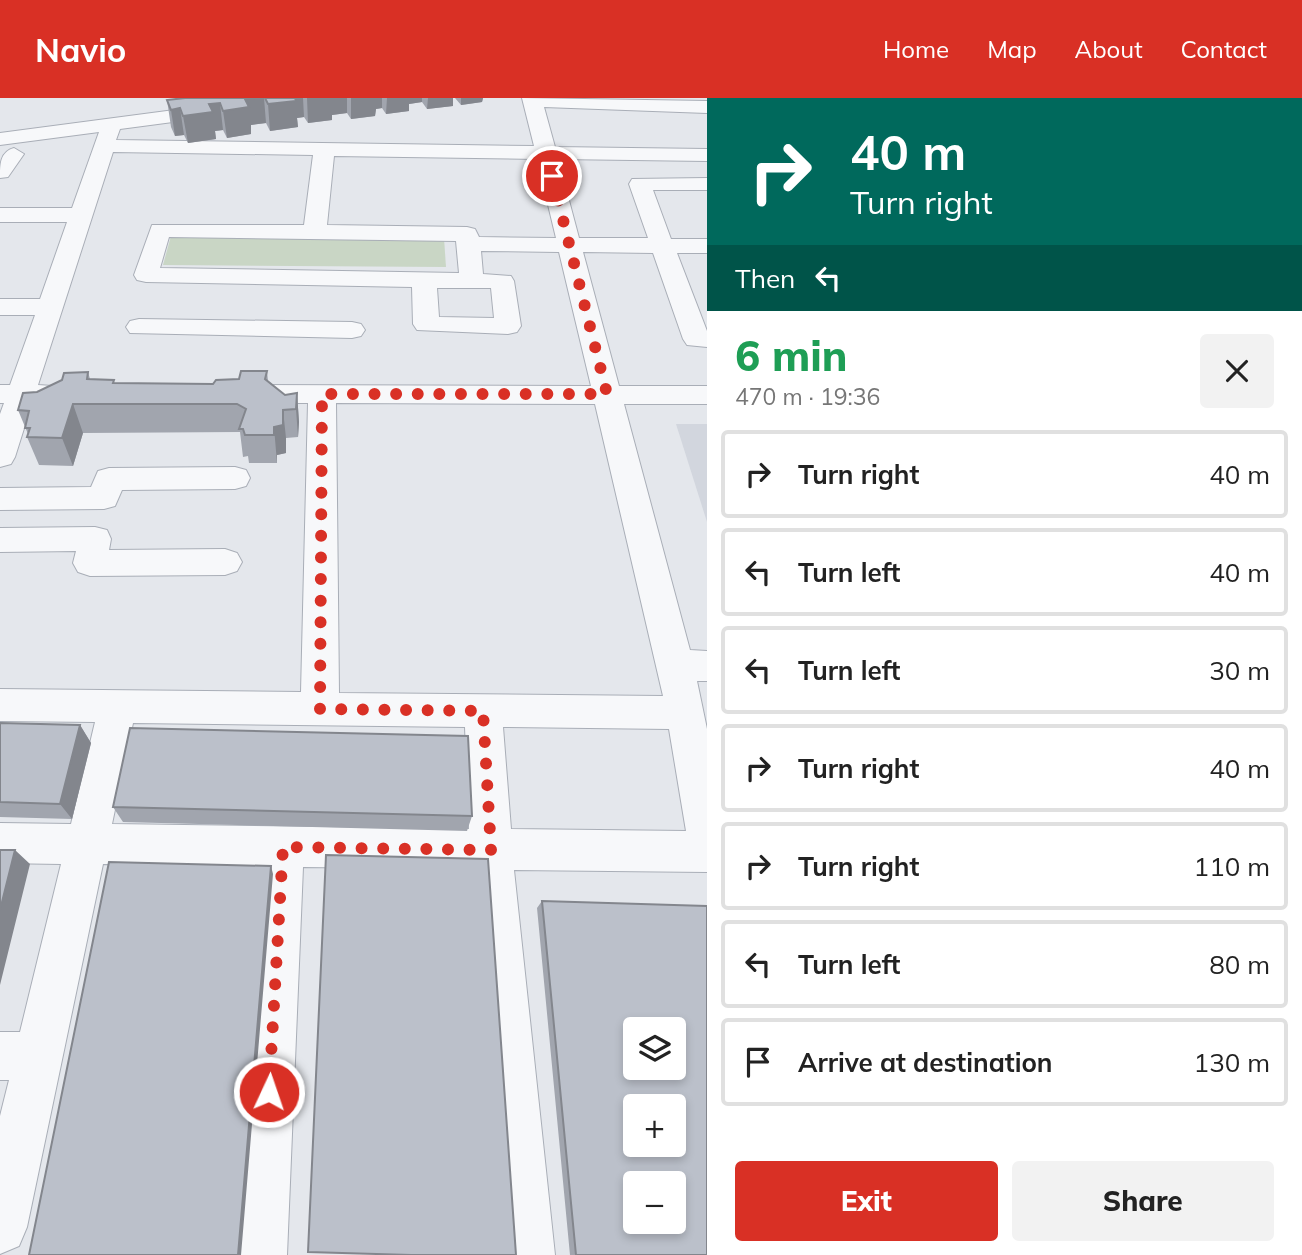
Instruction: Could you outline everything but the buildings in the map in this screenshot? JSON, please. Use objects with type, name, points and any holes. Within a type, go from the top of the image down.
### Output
[{"type":"street","points":[[0,172],[7,146],[108,135],[308,98]]},
{"type":"street","points":[[707,107],[533,99],[607,394],[691,665],[682,713],[707,834]]},
{"type":"street","points":[[449,131],[464,151]]},
{"type":"street","points":[[108,135],[324,149],[707,155]]},
{"type":"street","points":[[0,457],[10,394],[51,307],[108,135]]},
{"type":"street","points":[[315,232],[324,149]]},
{"type":"street","points":[[707,184],[640,184],[696,339],[707,339]]},
{"type":"street","points":[[0,215],[82,215]]},
{"type":"street","points":[[424,279],[426,324],[508,326],[502,281],[472,281],[424,279],[146,275],[160,230],[467,234],[472,281]]},
{"type":"street","points":[[468,244],[707,246]]},
{"type":"street","points":[[243,329],[253,277]]},
{"type":"street","points":[[0,307],[51,307]]},
{"type":"street","points":[[139,327],[352,330]]},
{"type":"street","points":[[10,394],[103,394]]},
{"type":"street","points":[[213,394],[707,395]]},
{"type":"street","points":[[320,709],[322,394]]},
{"type":"street","points":[[225,562],[90,563],[109,479],[234,478]]},
{"type":"street","points":[[0,499],[104,498]]},
{"type":"street","points":[[0,540],[95,539]]},
{"type":"street","points":[[0,705],[682,713]]},
{"type":"street","points":[[0,1227],[19,1057],[87,845],[118,706]]},
{"type":"street","points":[[483,711],[491,850],[528,1255]]},
{"type":"street","points":[[0,843],[707,852]]},
{"type":"street","points":[[260,1255],[283,847]]},
{"type":"shaded area","points":[[676,424],[707,424],[707,522]]},
{"type":"green space","points":[[171,236],[444,238],[446,267],[163,265]]},
{"type":"route","points":[[269,1092],[283,847],[491,850],[483,711],[320,709],[322,394],[607,394],[552,176]]}]
